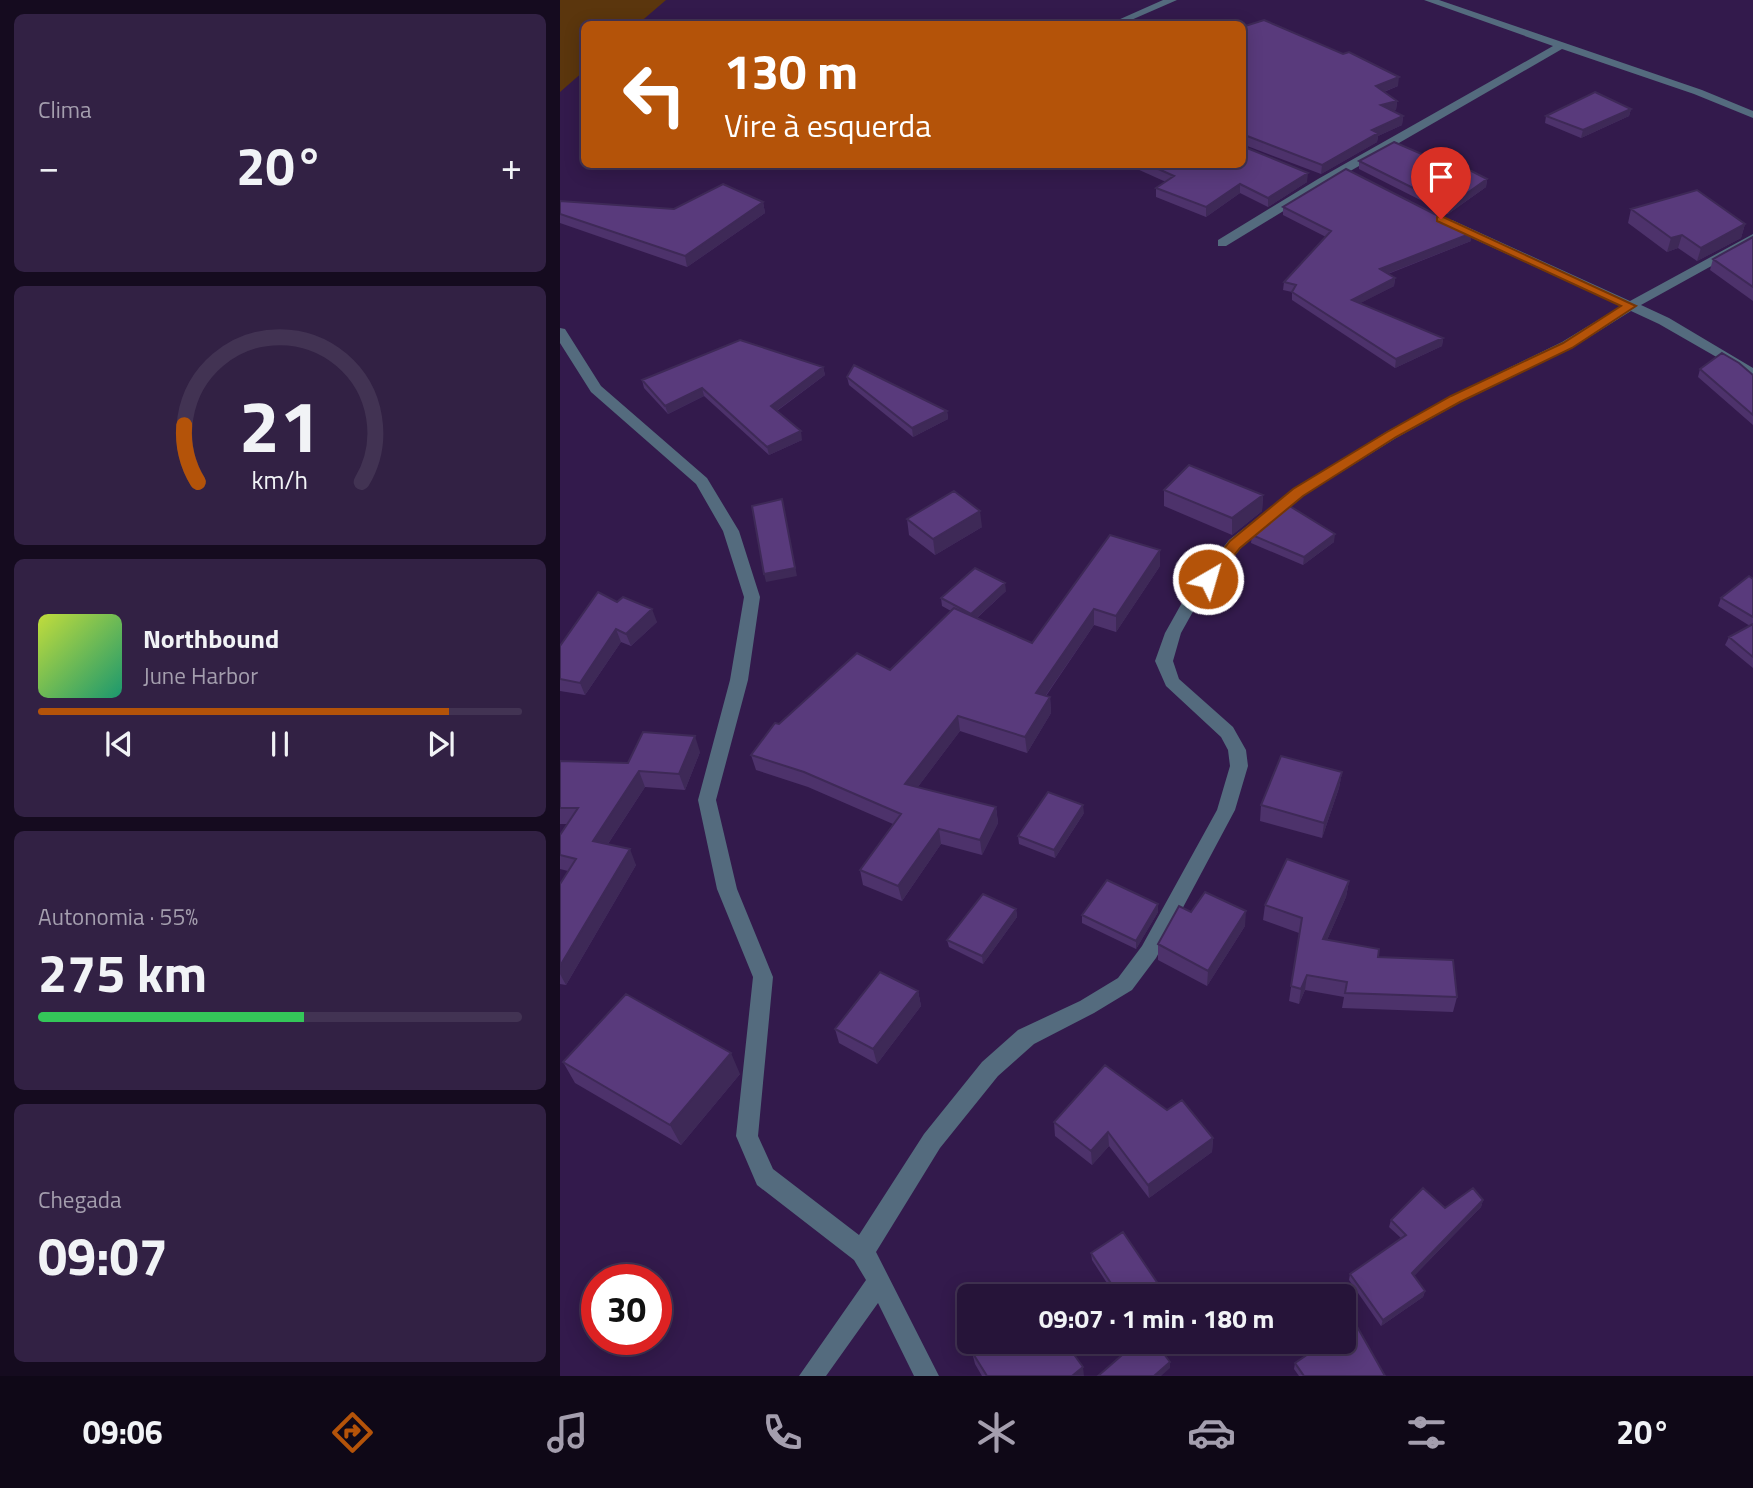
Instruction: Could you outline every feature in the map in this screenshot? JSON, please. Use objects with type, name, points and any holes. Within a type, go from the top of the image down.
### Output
[{"type":"street","points":[[1121,21],[1172,0]]},
{"type":"street","points":[[1429,0],[1698,92],[1753,115]]},
{"type":"street","points":[[1222,243],[1316,179],[1352,173],[1560,46]]},
{"type":"street","points":[[1441,219],[1664,321],[1753,374]]},
{"type":"street","points":[[862,1252],[932,1141],[990,1069],[1026,1037],[1087,1007],[1125,984],[1149,952],[1219,822],[1240,766],[1237,750],[1227,732],[1172,682],[1164,661],[1173,633],[1194,596],[1235,544],[1298,493],[1391,435],[1456,399],[1567,345],[1630,306],[1753,239]]},
{"type":"street","points":[[560,332],[596,388],[702,481],[736,544],[752,597],[739,680],[707,800],[727,890],[762,977],[747,1136],[765,1177],[862,1252],[880,1281],[927,1376]]},
{"type":"street","points":[[811,1376],[880,1281]]},
{"type":"shaded area","points":[[560,0],[666,0],[642,21],[581,21],[581,74],[560,92]]},
{"type":"building","points":[[1264,20],[1343,54],[1349,52],[1399,77],[1376,86],[1397,101],[1381,105],[1403,116],[1372,130],[1378,133],[1322,165],[1246,136],[1246,26]]},
{"type":"building","points":[[1595,92],[1631,109],[1583,130],[1546,116]]},
{"type":"building","points":[[1394,142],[1449,166],[1456,163],[1487,179],[1449,206],[1359,161]]},
{"type":"building","points":[[1246,148],[1308,173],[1268,198],[1240,184],[1206,207],[1156,188],[1174,176],[1156,168],[1246,168]]},
{"type":"building","points":[[1346,169],[1472,233],[1380,269],[1395,278],[1352,300],[1443,338],[1396,359],[1292,292],[1296,285],[1284,282],[1331,231],[1283,207]]},
{"type":"building","points":[[723,184],[763,202],[685,256],[560,214],[560,201],[674,209]]},
{"type":"building","points":[[1697,190],[1745,224],[1701,248],[1682,235],[1671,238],[1631,209]]},
{"type":"building","points":[[1753,237],[1753,287],[1713,259]]},
{"type":"building","points":[[740,340],[823,367],[771,406],[801,431],[767,447],[702,388],[665,406],[642,380]]},
{"type":"building","points":[[1722,353],[1753,375],[1753,415],[1700,369]]},
{"type":"building","points":[[854,365],[947,411],[912,428],[847,377]]},
{"type":"building","points":[[1189,465],[1263,495],[1232,518],[1164,490]]},
{"type":"building","points":[[954,491],[980,511],[933,539],[907,519]]},
{"type":"building","points":[[782,499],[795,568],[764,574],[752,506]]},
{"type":"building","points":[[1288,505],[1335,534],[1304,557],[1252,535]]},
{"type":"building","points":[[1110,535],[1160,550],[1116,616],[1094,609],[1036,693],[1050,697],[1025,737],[958,716],[905,784],[996,807],[980,840],[939,829],[898,886],[860,870],[901,814],[804,772],[751,755],[775,723],[779,724],[857,653],[890,670],[954,608],[1032,643]]},
{"type":"building","points":[[975,568],[1005,583],[971,614],[941,598]]},
{"type":"building","points":[[1749,576],[1753,579],[1753,617],[1721,598]]},
{"type":"building","points":[[598,592],[617,602],[623,597],[652,609],[626,634],[616,629],[580,683],[560,679],[560,646]]},
{"type":"building","points":[[1753,624],[1753,657],[1729,637]]},
{"type":"building","points":[[643,732],[695,736],[679,774],[639,771],[593,841],[630,849],[560,966],[560,884],[576,859],[560,855],[560,835],[578,808],[560,808],[560,761],[628,763]]},
{"type":"building","points":[[1281,756],[1342,772],[1324,823],[1261,805]]},
{"type":"building","points":[[1048,792],[1083,805],[1054,850],[1018,836]]},
{"type":"building","points":[[1287,859],[1349,881],[1323,939],[1379,949],[1378,957],[1453,960],[1457,997],[1345,993],[1347,982],[1307,975],[1301,989],[1291,986],[1302,918],[1265,905]]},
{"type":"building","points":[[1107,880],[1158,904],[1136,941],[1082,915]]},
{"type":"building","points":[[1205,892],[1246,911],[1208,971],[1158,944],[1179,906],[1191,912]]},
{"type":"building","points":[[983,894],[1016,909],[982,956],[947,940]]},
{"type":"building","points":[[880,972],[918,991],[873,1049],[835,1029]]},
{"type":"building","points":[[626,994],[731,1053],[670,1125],[563,1062]]},
{"type":"building","points":[[1105,1065],[1167,1110],[1182,1100],[1213,1138],[1148,1185],[1108,1132],[1091,1151],[1054,1122]]},
{"type":"building","points":[[1423,1188],[1445,1208],[1473,1188],[1483,1200],[1412,1273],[1425,1291],[1383,1320],[1350,1274],[1406,1235],[1391,1220]]},
{"type":"building","points":[[1123,1232],[1158,1284],[1111,1284],[1091,1253]]},
{"type":"building","points":[[1356,1325],[1385,1376],[1304,1376],[1295,1363],[1308,1354],[1356,1354]]},
{"type":"building","points":[[973,1354],[1074,1354],[1083,1367],[1072,1376],[987,1376]]},
{"type":"building","points":[[1123,1354],[1164,1354],[1170,1362],[1154,1376],[1098,1376]]},
{"type":"route","points":[[1208,579],[1235,544],[1298,493],[1391,435],[1456,399],[1567,345],[1630,306],[1441,219]]}]
